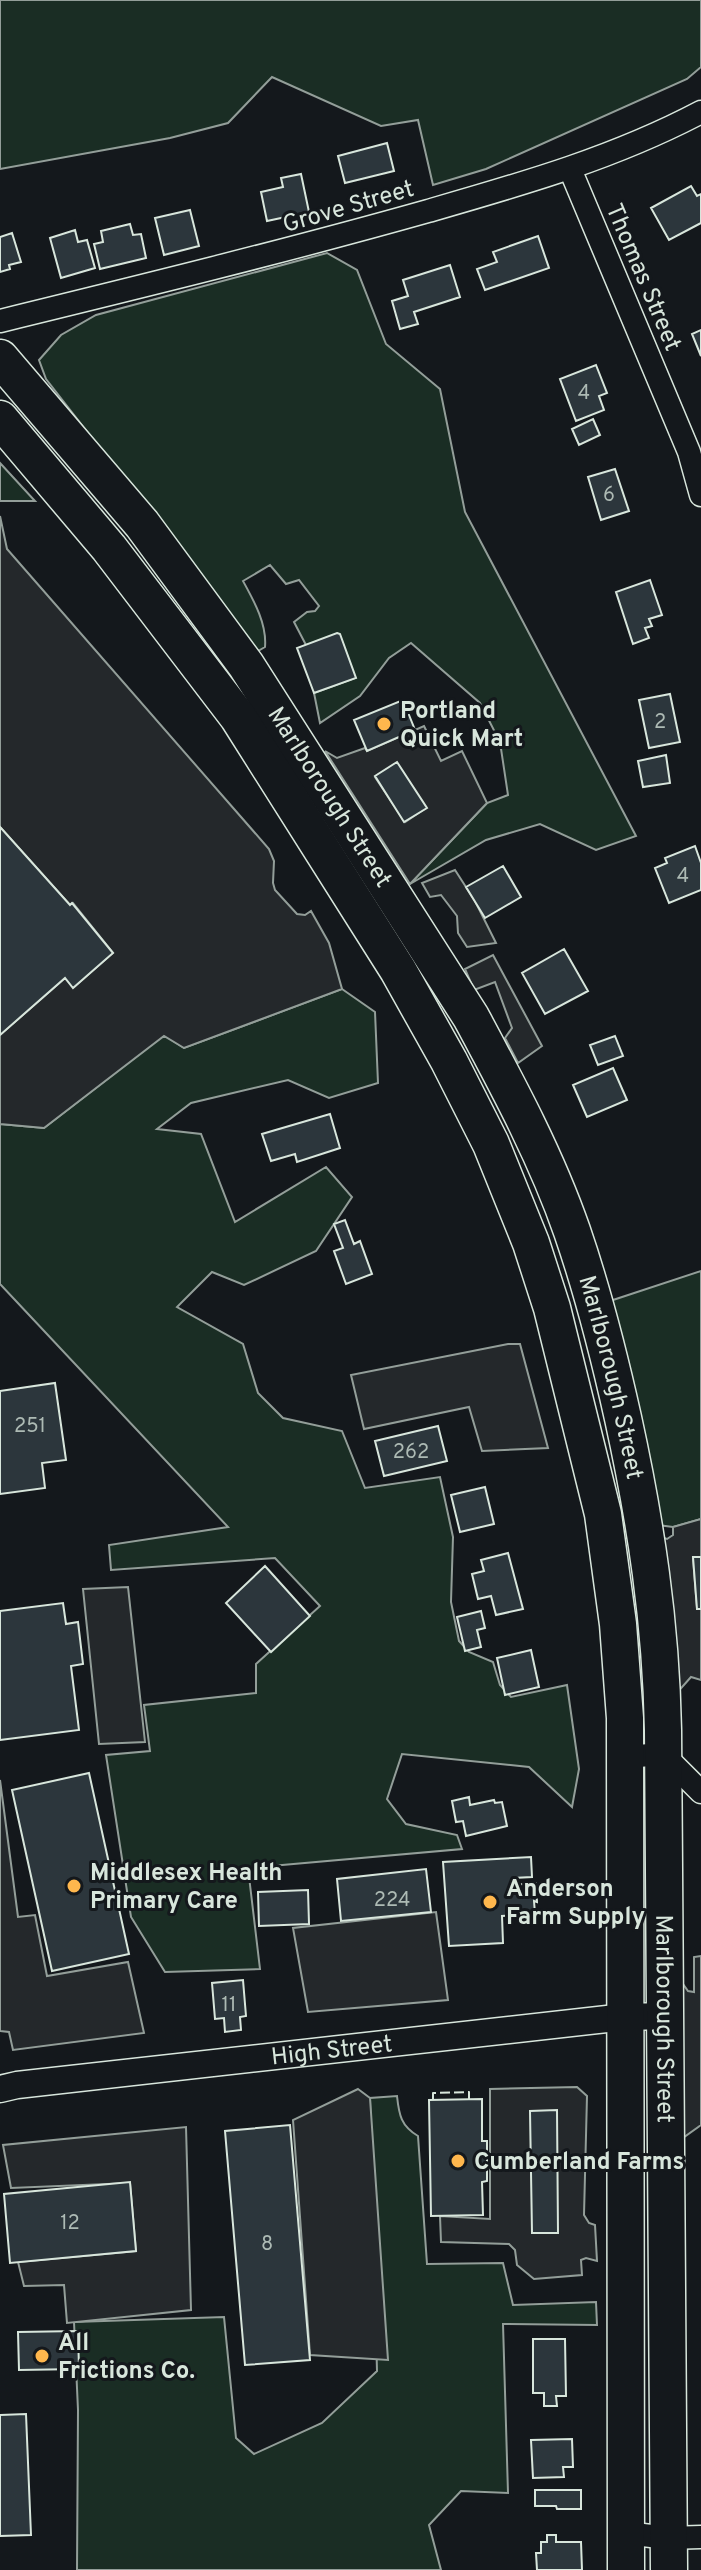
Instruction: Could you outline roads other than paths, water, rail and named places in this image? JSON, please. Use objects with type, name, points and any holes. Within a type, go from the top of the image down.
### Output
[{"type":"highway","name":"Marlborough Street","points":[[0,358],[142,524],[246,665],[253,708],[442,1048],[491,1144],[526,1231],[552,1308],[603,1514],[618,1624],[625,1757],[626,2570]]},
{"type":"highway","name":"Marlborough Street","points":[[0,419],[109,548],[253,708],[471,1017],[528,1127],[572,1230],[600,1323],[642,1506],[658,1619],[679,2548]]},
{"type":"street","name":"Grove Street","points":[[0,321],[319,242],[570,169],[626,149],[701,112]]},
{"type":"street","name":"Thomas Street","points":[[570,169],[689,452],[701,495]]},
{"type":"street","points":[[625,1757],[663,1754],[701,1792]]},
{"type":"street","name":"High Street","points":[[0,2089],[625,2017],[665,2016]]},
{"type":"street","points":[[626,2533],[679,2548]]},
{"type":"place","name":"Portland Quick Mart","points":[[384,724]]},
{"type":"place","name":"Middlesex Health Primary Care","points":[[74,1886]]},
{"type":"place","name":"Anderson Farm Supply","points":[[490,1902]]},
{"type":"place","name":"Cumberland Farms","points":[[458,2161]]},
{"type":"place","name":"All Frictions Co.","points":[[42,2356]]}]
